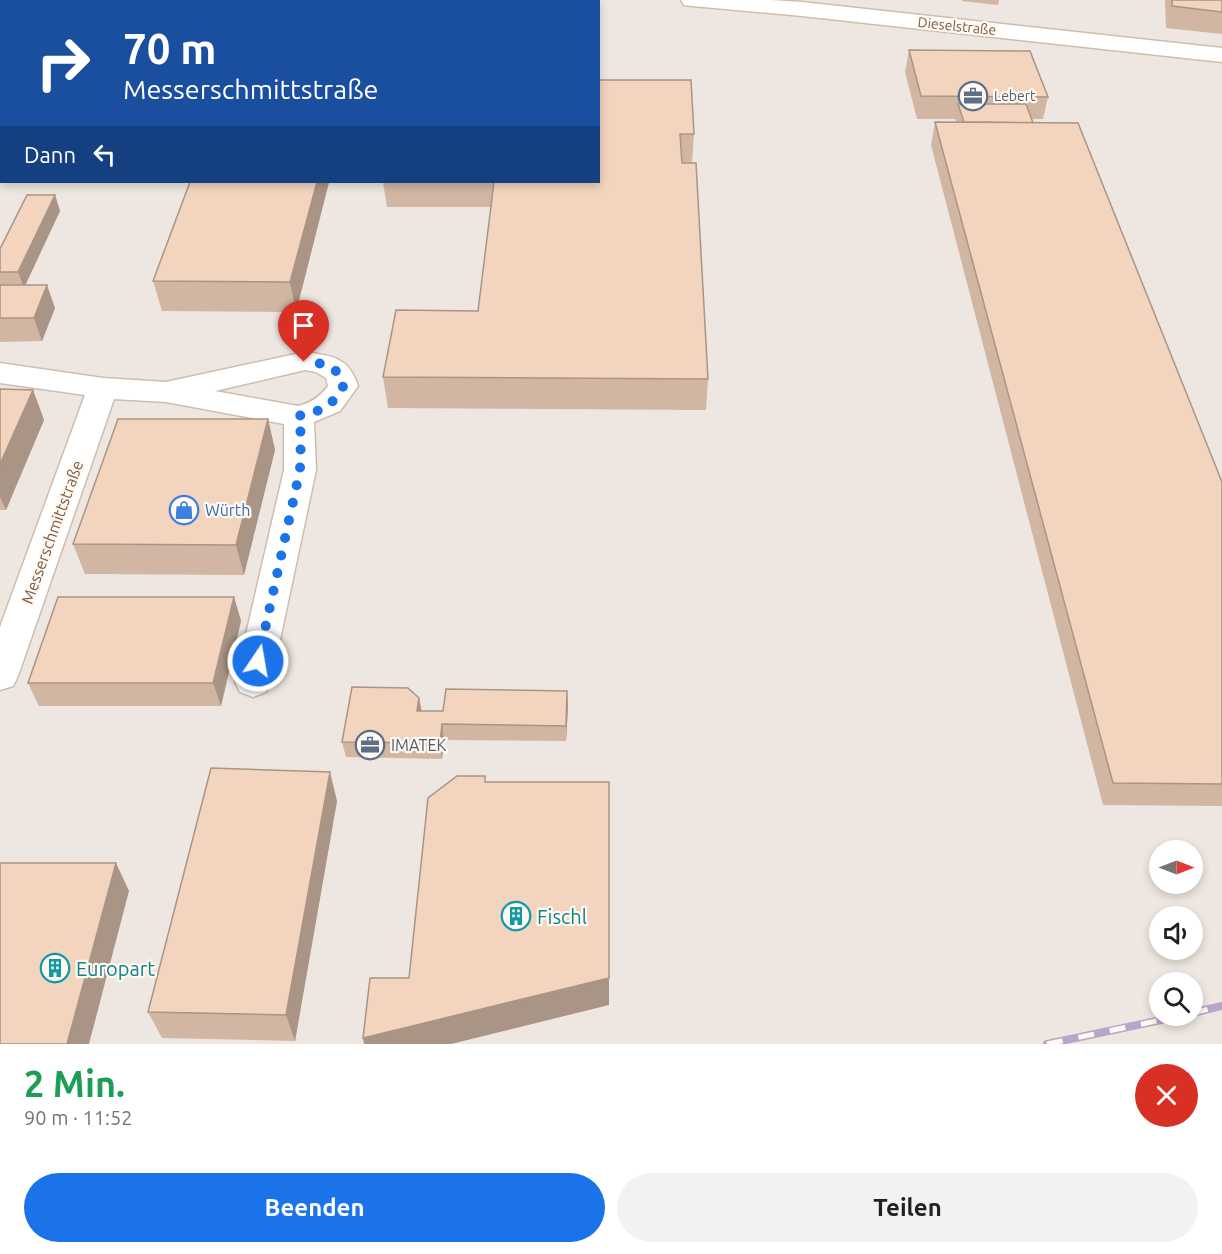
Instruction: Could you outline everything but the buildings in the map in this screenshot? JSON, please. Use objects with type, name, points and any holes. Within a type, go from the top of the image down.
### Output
[{"type":"street","name":"Dieselstraße","points":[[692,0],[802,9],[1222,55]]},
{"type":"street","points":[[0,373],[103,388],[166,392],[298,416],[319,411],[336,400],[343,387],[339,373],[324,364],[304,362],[166,392]]},
{"type":"street","name":"Messerschmittstraße","points":[[0,676],[103,388]]},
{"type":"street","points":[[254,682],[300,470],[301,435],[298,416]]},
{"type":"shaded area","points":[[600,0],[1222,0],[1222,1044],[0,1044],[0,183],[600,183]]},
{"type":"railway","points":[[1203,1010],[1222,1006]]},
{"type":"railway","points":[[1047,1044],[1149,1023]]},
{"type":"place","name":"Lebert","points":[[973,96]]},
{"type":"place","name":"Würth","points":[[184,510]]},
{"type":"place","name":"IMATEK","points":[[370,745]]},
{"type":"place","name":"Fischl","points":[[516,916]]},
{"type":"place","name":"Europart","points":[[55,968]]},
{"type":"route","points":[[258,661],[300,470],[301,435],[298,416],[319,411],[336,400],[343,387],[339,373],[324,364],[304,362]]}]
